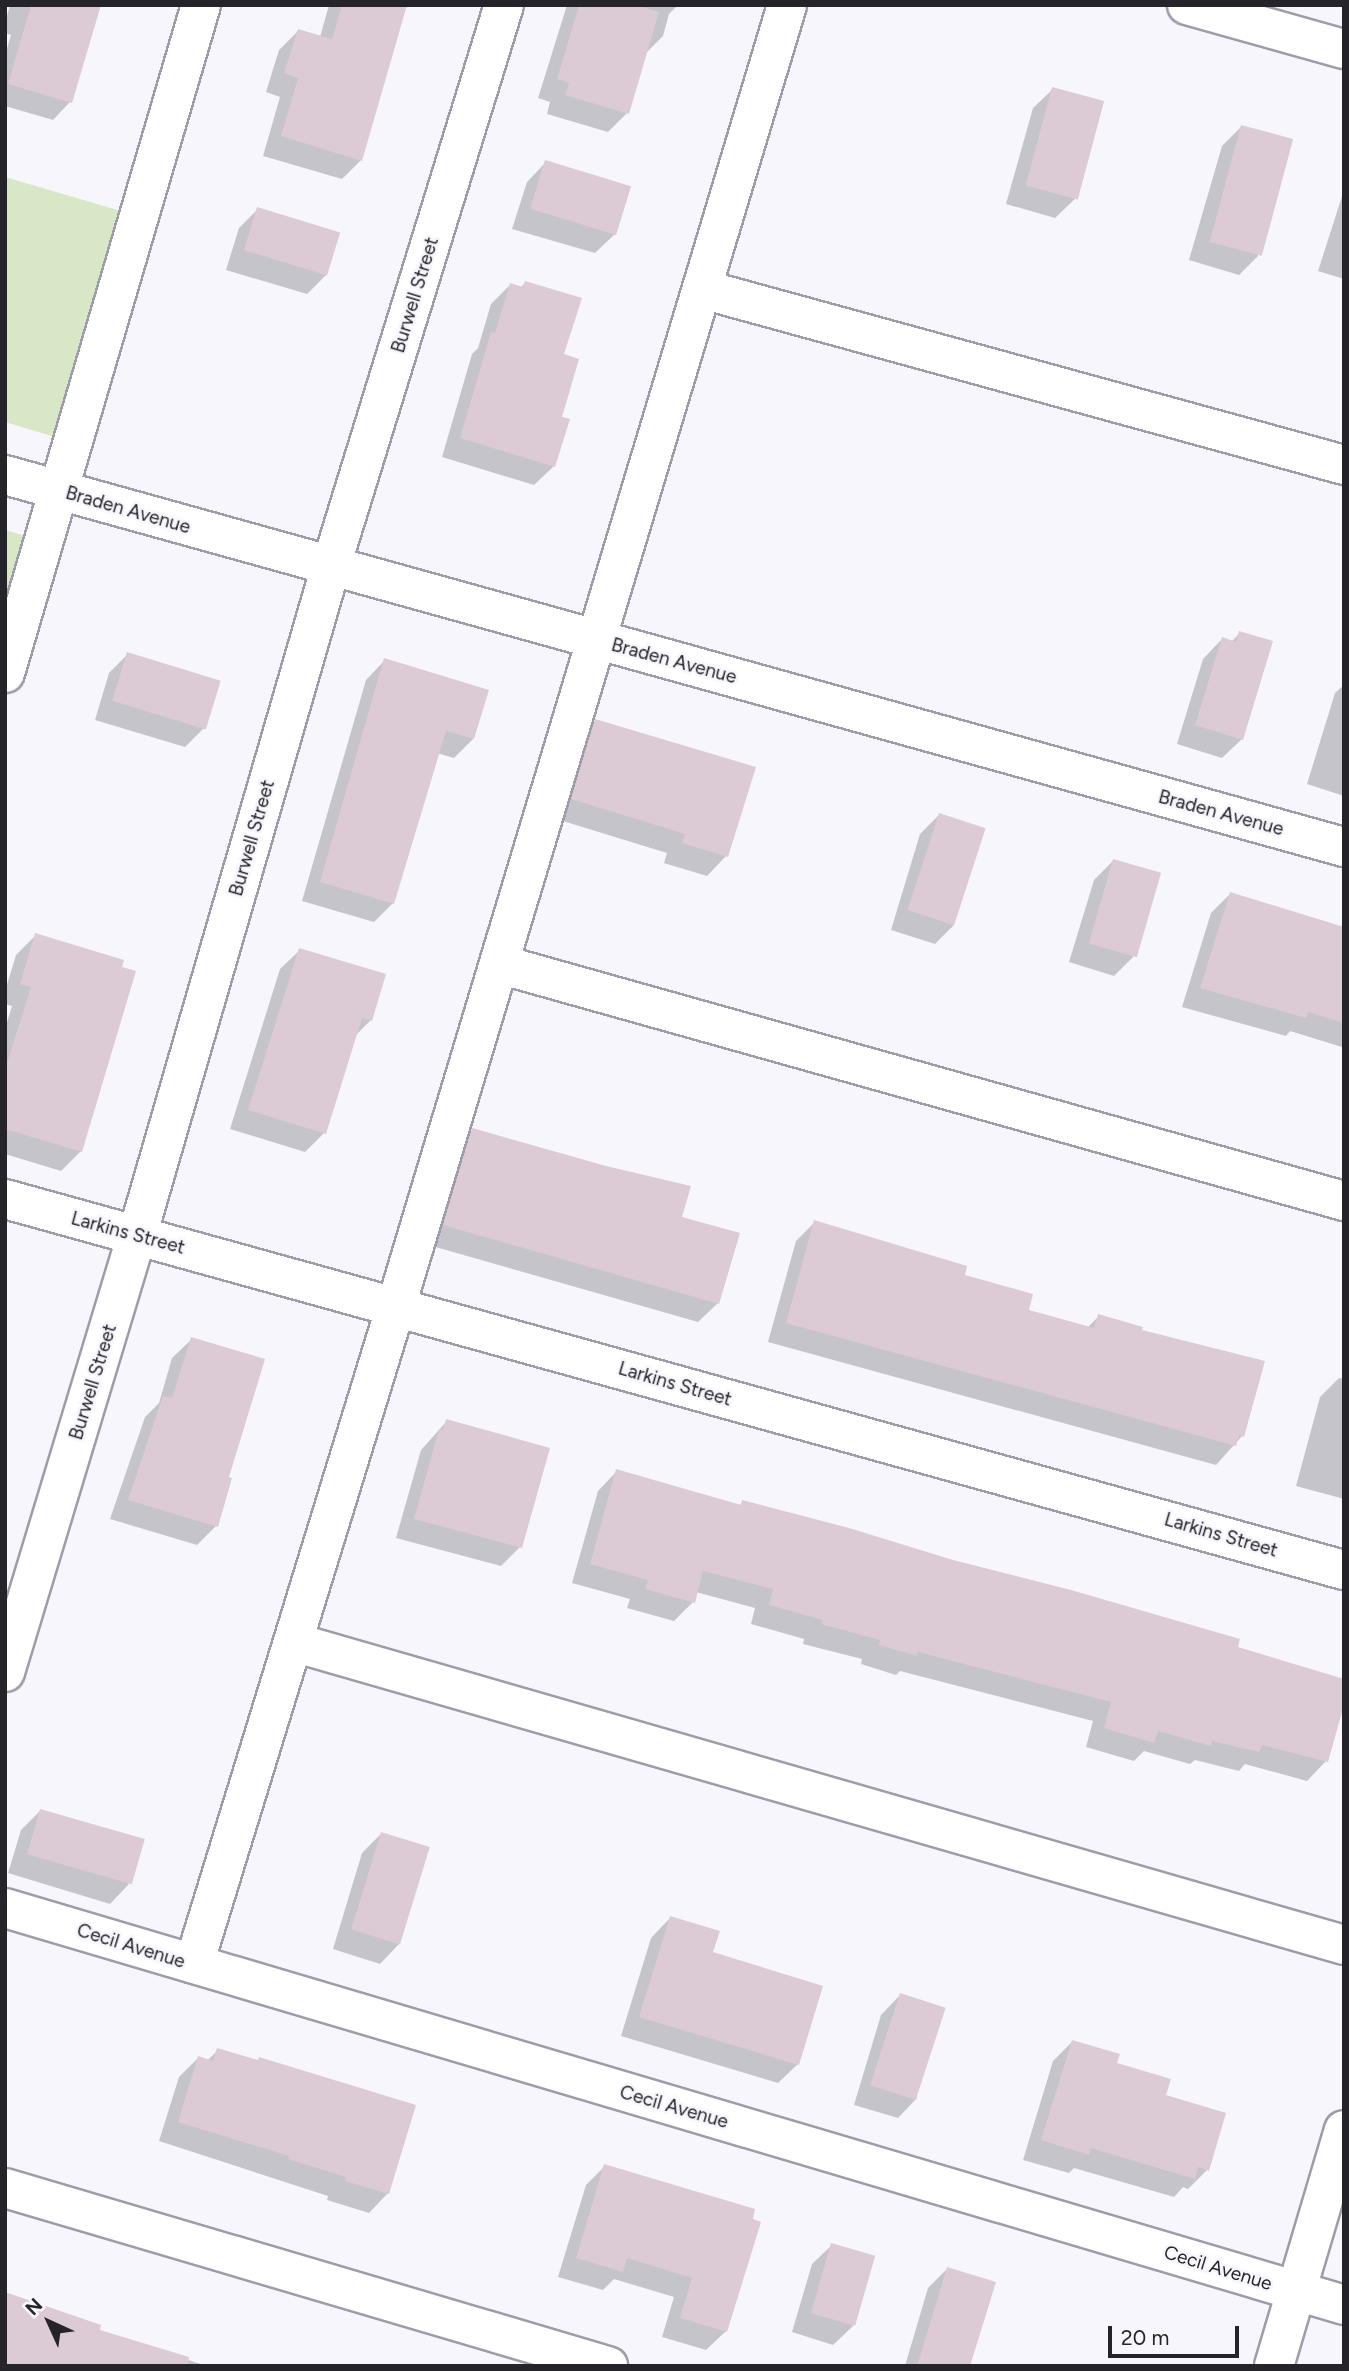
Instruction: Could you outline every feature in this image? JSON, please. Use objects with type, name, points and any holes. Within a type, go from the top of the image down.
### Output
[{"type":"street","points":[[5,673],[201,5]]},
{"type":"street","name":"Burwell Street","points":[[5,1672],[137,1236],[331,566],[504,5]]},
{"type":"street","points":[[194,1964],[396,1306],[788,5]]},
{"type":"street","points":[[1187,5],[1262,15],[1344,49]]},
{"type":"street","points":[[702,289],[1344,465]]},
{"type":"street","name":"Braden Avenue","points":[[5,475],[1344,847]]},
{"type":"street","points":[[499,964],[1344,1201]]},
{"type":"street","name":"Larkins Street","points":[[5,1199],[1344,1570]]},
{"type":"street","points":[[293,1642],[1344,1945]]},
{"type":"street","name":"Cecil Avenue","points":[[5,1908],[1344,2305]]},
{"type":"street","points":[[1274,2366],[1344,2130]]},
{"type":"street","points":[[5,2188],[608,2366]]},
{"type":"green space","points":[[5,177],[121,211],[55,437],[5,422]]},
{"type":"green space","points":[[5,530],[29,537],[5,617]]},
{"type":"building","points":[[31,5],[101,5],[72,103],[8,84]]},
{"type":"building","points":[[342,5],[407,5],[362,161],[281,136],[298,78],[284,73],[298,29],[332,39]]},
{"type":"building","points":[[579,5],[636,5],[659,12],[629,114],[565,95],[569,83],[557,79]]},
{"type":"building","points":[[1052,87],[1104,101],[1078,200],[1026,186]]},
{"type":"building","points":[[1241,125],[1293,139],[1262,256],[1210,242]]},
{"type":"building","points":[[545,160],[631,186],[616,235],[530,209]]},
{"type":"building","points":[[257,207],[340,232],[327,275],[244,250]]},
{"type":"building","points":[[525,281],[582,298],[564,354],[579,359],[562,417],[570,419],[555,467],[460,438],[491,332],[495,333],[510,283],[523,287]]},
{"type":"building","points":[[1239,631],[1273,641],[1243,740],[1195,725],[1222,637],[1236,642]]},
{"type":"building","points":[[127,652],[221,681],[206,729],[112,701]]},
{"type":"building","points":[[384,658],[489,690],[474,739],[446,731],[394,904],[320,882]]},
{"type":"building","points":[[595,719],[756,767],[728,857],[682,843],[685,834],[571,799]]},
{"type":"building","points":[[939,813],[986,828],[954,925],[907,910]]},
{"type":"building","points":[[1113,859],[1161,873],[1137,957],[1089,944]]},
{"type":"building","points":[[1230,892],[1344,927],[1344,1023],[1308,1012],[1306,1018],[1200,988]]},
{"type":"building","points":[[35,933],[124,960],[122,967],[136,971],[82,1152],[5,1129],[5,1069],[31,987],[20,984]]},
{"type":"building","points":[[299,948],[386,974],[372,1021],[362,1018],[326,1134],[248,1110]]},
{"type":"building","points":[[472,1128],[606,1166],[691,1186],[682,1217],[740,1233],[719,1304],[443,1225]]},
{"type":"building","points":[[814,1220],[967,1266],[965,1275],[1033,1294],[1029,1310],[1094,1328],[1098,1314],[1143,1327],[1142,1330],[1265,1361],[1244,1437],[1239,1435],[1236,1446],[786,1323]]},
{"type":"building","points":[[191,1337],[265,1359],[229,1477],[232,1478],[218,1527],[128,1500],[163,1396],[172,1398]]},
{"type":"building","points":[[446,1419],[550,1448],[522,1548],[414,1519],[439,1429],[443,1430]]},
{"type":"building","points":[[616,1469],[741,1505],[742,1500],[849,1528],[953,1560],[1071,1590],[1240,1639],[1238,1647],[1344,1679],[1344,1705],[1328,1762],[1262,1745],[1259,1752],[1212,1741],[1211,1746],[1158,1731],[1154,1743],[1104,1728],[1111,1702],[918,1652],[917,1656],[879,1645],[880,1640],[821,1624],[823,1620],[769,1605],[773,1589],[703,1571],[695,1603],[645,1589],[648,1580],[590,1564]]},
{"type":"building","points":[[40,1809],[145,1839],[132,1884],[27,1854]]},
{"type":"building","points":[[381,1832],[430,1847],[400,1944],[351,1930]]},
{"type":"building","points":[[670,1916],[720,1931],[713,1952],[823,1986],[799,2065],[639,2017]]},
{"type":"building","points":[[900,1993],[946,2008],[916,2100],[870,2085]]},
{"type":"building","points":[[1072,2040],[1120,2054],[1117,2063],[1171,2079],[1166,2095],[1226,2113],[1209,2171],[1198,2167],[1195,2179],[1091,2148],[1089,2155],[1041,2140]]},
{"type":"building","points":[[217,2048],[258,2060],[259,2057],[416,2105],[389,2194],[345,2181],[346,2177],[288,2159],[289,2156],[178,2122],[198,2056],[213,2061]]},
{"type":"building","points":[[604,2164],[755,2209],[753,2219],[761,2222],[727,2332],[680,2318],[692,2278],[627,2258],[623,2272],[576,2258]]},
{"type":"building","points":[[831,2243],[875,2256],[855,2326],[811,2313]]},
{"type":"building","points":[[947,2267],[996,2282],[970,2366],[917,2366]]},
{"type":"building","points":[[5,2292],[101,2325],[100,2330],[189,2357],[188,2366],[5,2366]]}]
